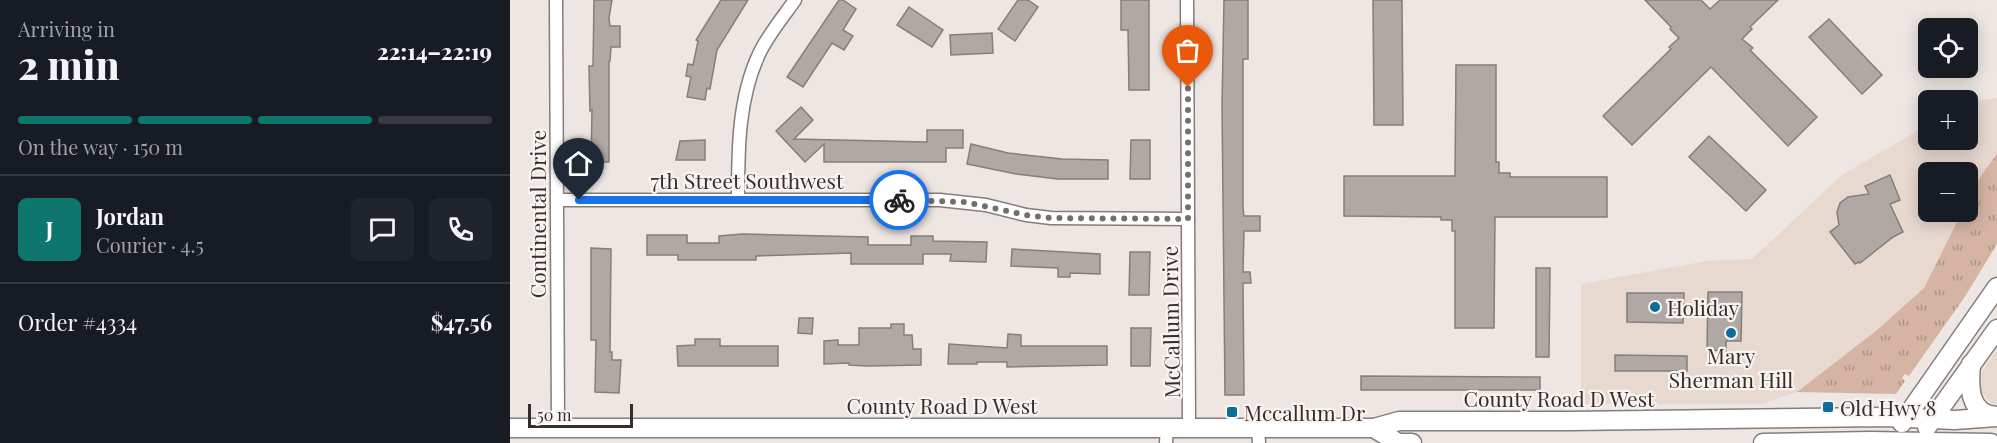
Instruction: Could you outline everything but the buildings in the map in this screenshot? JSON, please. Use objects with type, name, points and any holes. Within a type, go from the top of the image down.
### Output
[{"type":"main road","points":[[1888,442],[1997,287]]},
{"type":"main road","points":[[1917,442],[1997,329]]},
{"type":"main road","points":[[1971,364],[1969,388],[1974,401],[1978,408],[1992,416],[1997,416]]},
{"type":"main road","name":"County Road D West","points":[[510,428],[1166,435],[1189,427],[1259,436],[1374,428],[1399,421],[1742,418],[1956,420],[1997,416]]},
{"type":"main road","name":"County Road D West","points":[[1374,428],[1398,442],[1412,443]]},
{"type":"main road","points":[[1763,443],[1991,443]]},
{"type":"street","name":"Continental Drive","points":[[556,0],[558,428]]},
{"type":"street","points":[[738,199],[742,117],[746,87],[760,51],[795,0]]},
{"type":"street","name":"McCallum Drive","points":[[1187,0],[1189,427]]},
{"type":"street","name":"7th Street Southwest","points":[[557,200],[940,200],[986,205],[1026,215],[1051,218],[1188,219]]},
{"type":"shaded area","points":[[1997,98],[1997,154],[1978,183],[1978,162],[1918,162],[1918,222],[1957,222],[1924,288],[1877,330],[1797,392],[1762,404],[1581,404],[1581,284],[1707,261],[1752,259],[1842,175],[1918,130],[1918,150],[1978,150],[1978,101]]},
{"type":"shaded area","points":[[1997,350],[1997,404],[1991,403],[1982,392],[1980,379],[1982,372]]},
{"type":"green space","points":[[1997,154],[1997,244],[1966,295],[1909,376],[1905,374],[1902,378],[1905,381],[1896,394],[1797,392],[1877,330],[1924,288],[1957,222],[1978,222],[1978,181]]},
{"type":"way so far","points":[[899,200],[965,202],[1051,218],[1188,219],[1188,87]]},
{"type":"place","name":"Holiday","points":[[1655,307]]},
{"type":"place","name":"Mary Sherman Hill","points":[[1731,333]]},
{"type":"place","name":"Old Hwy 8","points":[[1828,407]]},
{"type":"place","name":"Mccallum Dr","points":[[1232,412]]},
{"type":"route","points":[[579,200],[899,200]]}]
